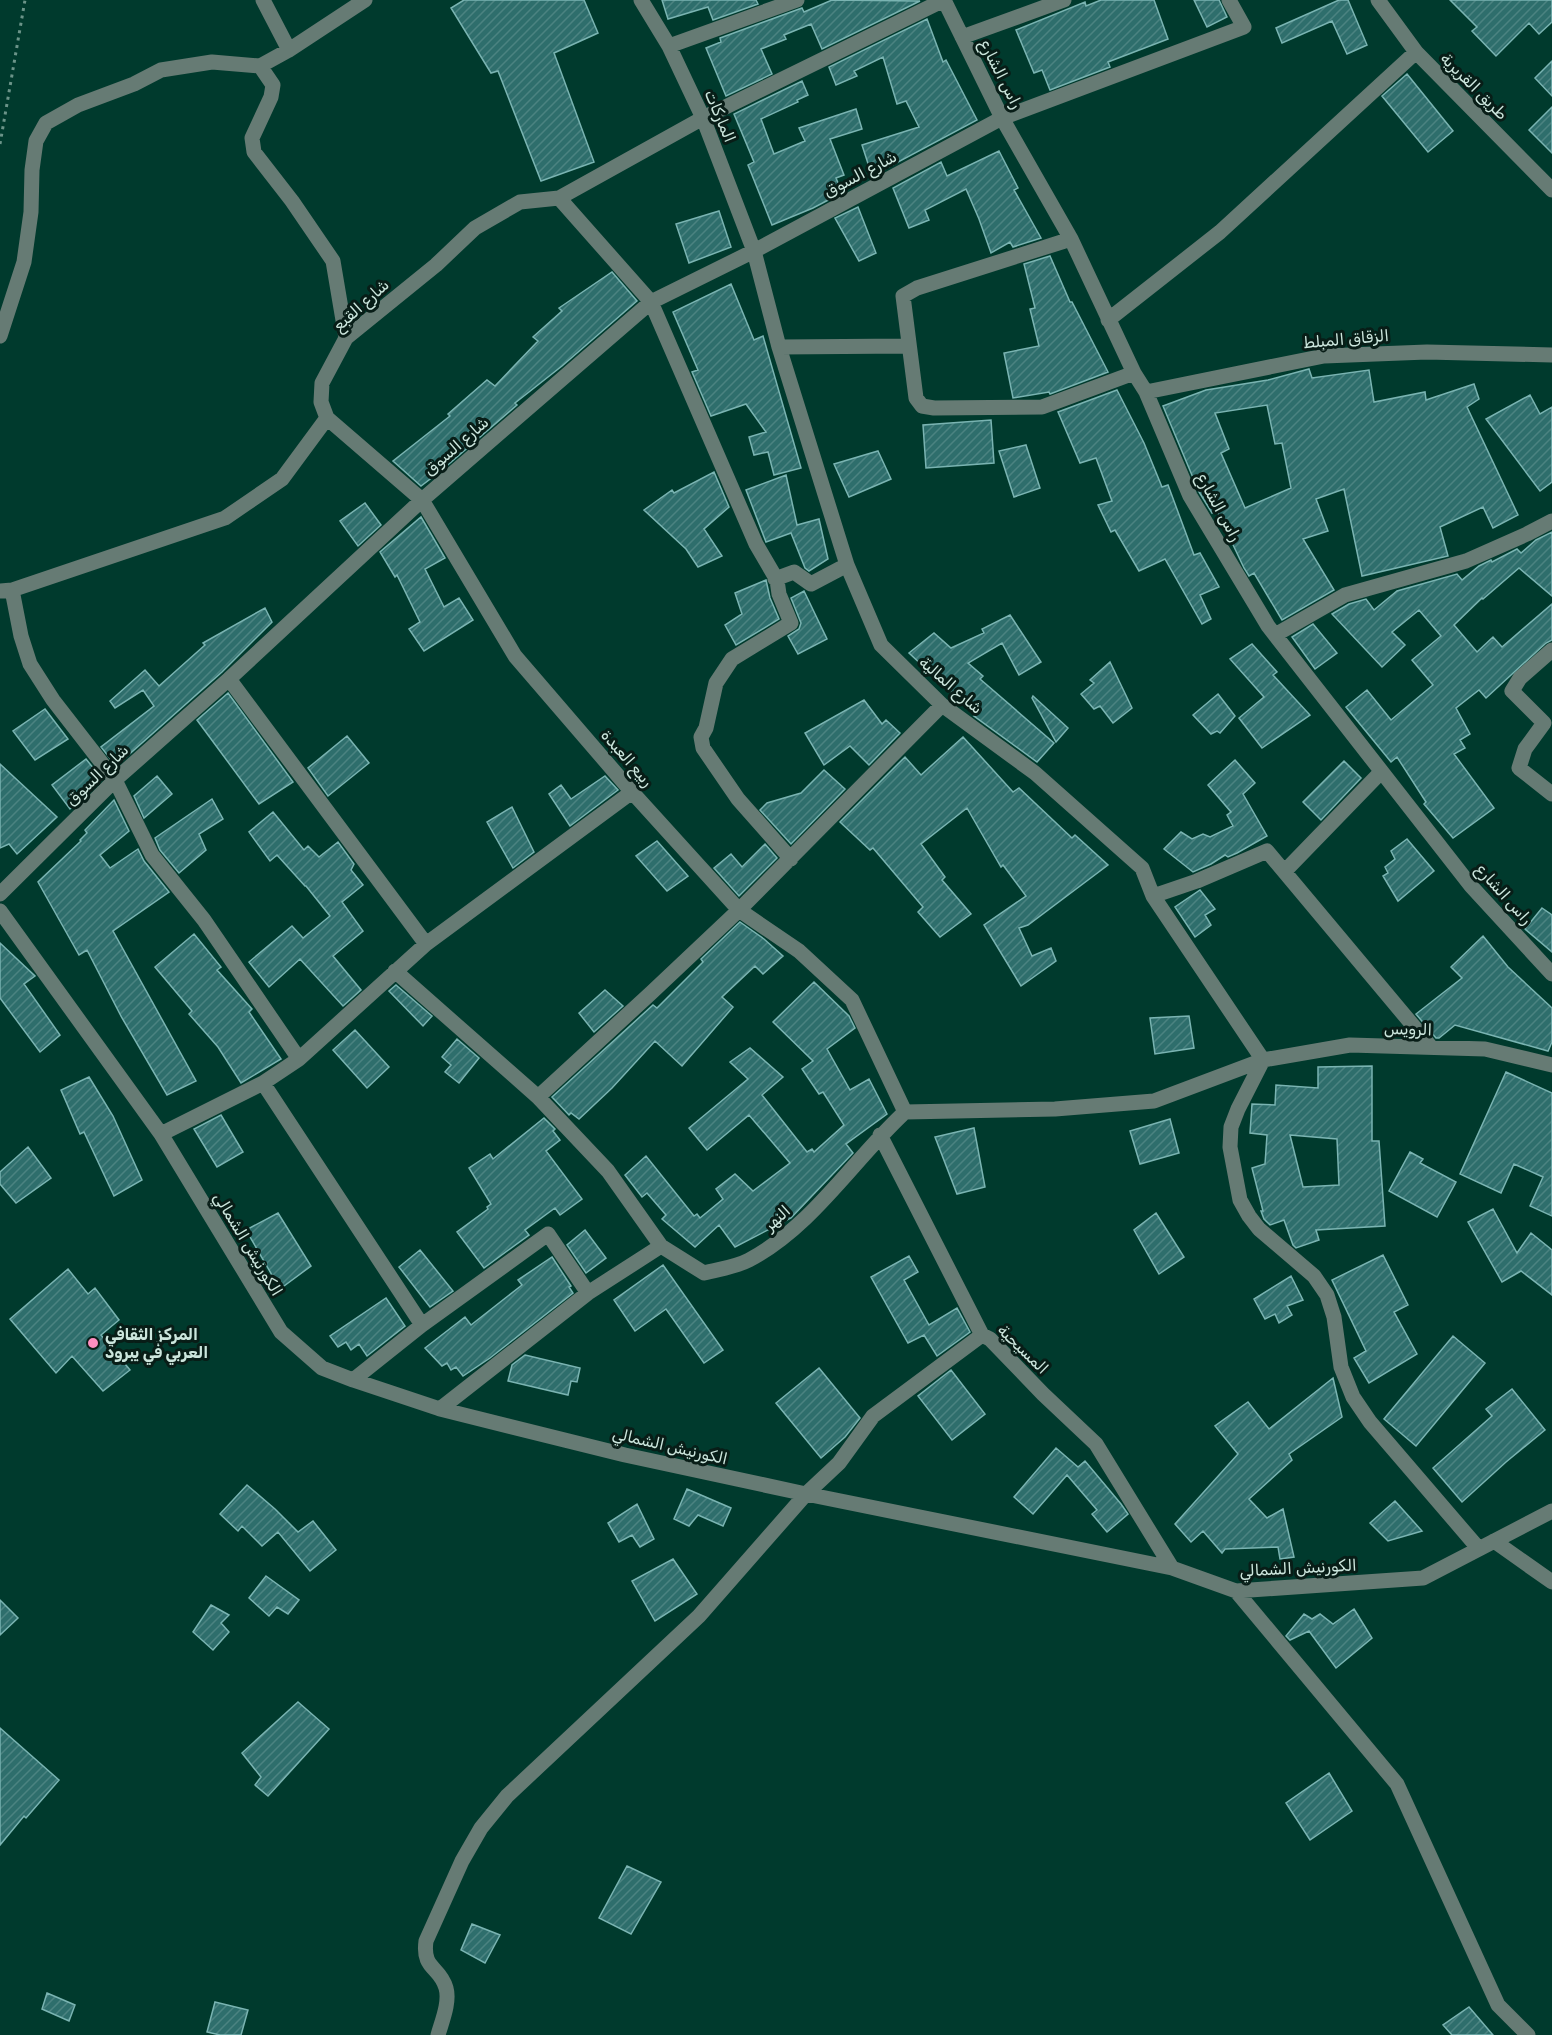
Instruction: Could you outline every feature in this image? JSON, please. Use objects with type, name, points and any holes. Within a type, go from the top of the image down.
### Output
[{"type":"street","points":[[263,0],[289,50]]},
{"type":"street","points":[[0,336],[24,262],[32,212],[32,170],[36,141],[46,123],[78,105],[134,84],[161,70],[212,62],[261,66],[365,0]]},
{"type":"street","name":"الماركات","points":[[641,0],[669,46],[703,118],[754,251]]},
{"type":"street","points":[[669,46],[797,0]]},
{"type":"street","name":"راس الشارع","points":[[944,0],[1002,118],[1071,239],[1108,320],[1146,392],[1190,496],[1275,635],[1471,886],[1552,974]]},
{"type":"street","name":"شارع القبع","points":[[327,418],[321,402],[322,383],[346,338],[436,265],[475,228],[520,202],[559,198],[703,118],[944,0]]},
{"type":"street","points":[[962,38],[1064,0]]},
{"type":"street","name":"شارع السوق","points":[[0,894],[115,780],[229,680],[422,500],[651,302],[754,251],[1002,118],[1244,27],[1229,0]]},
{"type":"street","name":"طريق القريرية","points":[[1378,0],[1416,52],[1552,190]]},
{"type":"street","points":[[1108,320],[1220,232],[1416,52]]},
{"type":"street","points":[[261,66],[273,85],[271,97],[252,138],[254,152],[292,201],[333,261],[346,338]]},
{"type":"street","points":[[559,198],[651,302],[756,544],[775,579],[791,623],[732,659],[716,683],[706,728],[701,737],[703,748],[738,799],[791,859]]},
{"type":"street","points":[[1071,239],[917,288],[903,296],[916,398],[922,406],[934,408],[1042,407],[1134,373]]},
{"type":"street","name":"شارع المالية","points":[[754,251],[779,347],[847,565],[881,645],[942,705],[1035,773],[1142,868],[1153,896],[1263,1060]]},
{"type":"street","points":[[779,347],[908,346]]},
{"type":"street","name":"الزقاق المبلط","points":[[1146,392],[1324,356],[1427,352],[1552,355]]},
{"type":"street","points":[[299,1059],[204,920],[152,855],[115,780],[53,700],[30,664],[6,591],[225,518],[282,479],[327,418]]},
{"type":"street","name":"ربيع العبدة","points":[[327,418],[422,500],[515,656],[632,792],[739,910],[799,951],[852,1000],[905,1112]]},
{"type":"street","points":[[1275,635],[1345,595],[1466,561],[1527,534],[1552,520]]},
{"type":"street","points":[[775,579],[794,572],[811,584],[847,565]]},
{"type":"street","points":[[1552,650],[1520,678],[1512,691],[1544,723],[1525,749],[1519,768],[1552,794]]},
{"type":"street","points":[[229,680],[426,944]]},
{"type":"street","points":[[537,1097],[739,910],[942,705]]},
{"type":"street","points":[[1285,871],[1381,772]]},
{"type":"street","points":[[161,1134],[263,1083],[299,1059],[426,944],[632,792]]},
{"type":"street","points":[[1153,896],[1197,881],[1267,851],[1431,1047]]},
{"type":"street","name":"الكورنيش الشمالي","points":[[0,911],[161,1134],[281,1332],[322,1368],[353,1380],[441,1409],[625,1455],[1172,1568],[1236,1591],[1423,1578],[1552,1511]]},
{"type":"street","name":"النهر","points":[[395,971],[537,1097],[608,1171],[661,1245],[704,1274],[746,1262],[782,1240],[842,1180],[880,1135],[905,1112]]},
{"type":"street","name":"الرويس","points":[[1263,1060],[1350,1045],[1485,1049],[1552,1065]]},
{"type":"street","points":[[905,1112],[1055,1109],[1154,1101],[1263,1060]]},
{"type":"street","points":[[1263,1060],[1231,1128],[1230,1147],[1240,1200],[1259,1229],[1314,1276],[1327,1295],[1334,1317],[1341,1367],[1353,1396],[1370,1422],[1479,1549]]},
{"type":"street","points":[[263,1083],[422,1325]]},
{"type":"street","name":"المسيحية","points":[[880,1135],[982,1335],[990,1338],[1043,1394],[1096,1444],[1172,1568]]},
{"type":"street","points":[[353,1380],[422,1325],[548,1234],[588,1293]]},
{"type":"street","points":[[441,1409],[588,1293],[661,1245]]},
{"type":"street","points":[[438,2035],[446,2002],[446,1990],[443,1980],[428,1963],[425,1953],[426,1941],[462,1861],[481,1828],[507,1796],[699,1616],[806,1494],[839,1463],[873,1416],[982,1335]]},
{"type":"street","points":[[1494,1541],[1552,1582]]},
{"type":"street","points":[[1236,1591],[1397,1784],[1498,2005],[1528,2035]]},
{"type":"path","points":[[0,144],[25,0]]},
{"type":"building","points":[[464,0],[584,0],[598,33],[554,53],[594,162],[541,181],[498,71],[491,73],[451,8]]},
{"type":"building","points":[[662,0],[756,0],[758,4],[713,20],[708,7],[668,19]]},
{"type":"building","points":[[832,0],[920,1],[822,49],[811,24],[784,35],[786,39],[761,49],[772,74],[726,96],[706,48],[721,42],[720,38],[802,8],[804,12]]},
{"type":"building","points":[[1101,0],[1154,0],[1168,39],[1108,62],[1110,67],[1050,90],[1042,70],[1034,73],[1016,30],[1085,2],[1086,6]]},
{"type":"building","points":[[1194,0],[1219,0],[1227,17],[1207,27]]},
{"type":"building","points":[[1339,0],[1348,0],[1367,45],[1347,54],[1332,21],[1282,43],[1276,28]]},
{"type":"building","points":[[1450,0],[1552,0],[1552,22],[1539,34],[1529,23],[1496,56],[1472,31],[1477,27]]},
{"type":"building","points":[[927,19],[943,62],[946,60],[977,120],[872,176],[862,145],[919,127],[906,101],[897,104],[883,57],[854,71],[857,76],[836,85],[829,67]]},
{"type":"building","points":[[1552,61],[1552,96],[1535,78]]},
{"type":"building","points":[[1407,74],[1453,131],[1428,152],[1382,96]]},
{"type":"building","points":[[802,81],[808,95],[761,119],[774,154],[805,141],[799,128],[856,109],[862,129],[830,139],[844,175],[836,178],[842,193],[772,225],[748,165],[754,162],[734,114]]},
{"type":"building","points":[[1552,107],[1552,153],[1529,130]]},
{"type":"building","points":[[999,151],[1018,188],[1014,190],[1041,238],[1013,247],[1010,242],[991,253],[966,189],[925,210],[929,220],[909,228],[893,188],[941,162],[947,176]]},
{"type":"building","points":[[858,207],[876,253],[859,261],[835,218]]},
{"type":"building","points":[[719,211],[731,247],[689,263],[676,224]]},
{"type":"building","points":[[1050,256],[1070,302],[1108,372],[1050,394],[1049,392],[1013,398],[1004,353],[1039,346],[1030,309],[1035,308],[1024,264]]},
{"type":"building","points":[[612,272],[637,301],[515,403],[517,405],[442,470],[421,486],[393,461],[450,416],[448,414],[487,380],[495,386],[538,341],[533,337],[562,311],[559,308]]},
{"type":"building","points":[[731,284],[754,340],[763,336],[801,468],[774,475],[768,452],[754,455],[749,437],[766,432],[746,404],[711,416],[692,372],[698,370],[673,312]]},
{"type":"building","points":[[1309,369],[1312,378],[1369,370],[1374,402],[1425,392],[1426,400],[1474,384],[1479,399],[1467,407],[1518,515],[1493,528],[1483,507],[1440,527],[1448,556],[1362,576],[1344,489],[1316,499],[1328,531],[1303,539],[1334,590],[1282,620],[1254,573],[1249,576],[1244,568],[1217,511],[1212,513],[1199,492],[1163,406],[1206,390],[1268,380]],"holes":[[[1267,405],[1275,444],[1282,443],[1291,488],[1245,508],[1221,453],[1229,449],[1215,413]]]},
{"type":"building","points":[[1117,390],[1144,443],[1162,487],[1168,485],[1194,555],[1200,553],[1219,587],[1200,595],[1211,619],[1202,624],[1165,559],[1139,571],[1115,530],[1111,532],[1098,505],[1112,501],[1096,458],[1080,463],[1058,412]]},
{"type":"building","points":[[1530,395],[1540,414],[1552,407],[1552,482],[1540,491],[1486,419]]},
{"type":"building","points":[[991,420],[994,463],[926,468],[923,425]]},
{"type":"building","points":[[1026,445],[1040,488],[1014,497],[999,451]]},
{"type":"building","points":[[878,451],[891,479],[849,497],[834,464]]},
{"type":"building","points":[[714,472],[729,507],[704,529],[722,556],[698,567],[686,549],[644,510],[672,490],[674,493]]},
{"type":"building","points":[[786,475],[797,525],[819,519],[828,559],[809,571],[805,568],[791,533],[766,542],[746,490]]},
{"type":"building","points":[[365,503],[381,525],[358,546],[340,521]]},
{"type":"building","points":[[421,517],[445,558],[425,569],[444,607],[459,598],[473,620],[424,651],[409,629],[420,622],[397,575],[395,577],[380,552]]},
{"type":"building","points":[[1552,532],[1552,596],[1519,568],[1482,598],[1454,625],[1477,652],[1493,637],[1502,647],[1552,604],[1552,640],[1486,698],[1479,690],[1456,708],[1470,734],[1460,740],[1465,748],[1454,754],[1494,808],[1453,838],[1424,804],[1426,802],[1397,757],[1391,762],[1346,707],[1367,690],[1391,720],[1433,685],[1412,660],[1441,636],[1419,610],[1392,632],[1405,645],[1382,667],[1332,614],[1349,604],[1366,599],[1374,610],[1397,591],[1457,574],[1462,580],[1479,566],[1517,549],[1521,553],[1536,540]]},
{"type":"building","points":[[766,580],[770,598],[779,619],[736,645],[725,625],[742,614],[735,593]]},
{"type":"building","points":[[804,591],[827,639],[798,654],[788,636],[799,629],[801,623],[791,598]]},
{"type":"building","points":[[265,608],[272,622],[222,672],[116,766],[101,747],[154,706],[143,690],[115,708],[110,701],[145,670],[159,686],[205,645],[203,643]]},
{"type":"building","points":[[1010,615],[1041,662],[1019,675],[1002,643],[968,663],[983,676],[980,679],[1054,743],[1037,762],[974,716],[976,715],[909,653],[934,633],[951,648],[984,633],[982,629]]},
{"type":"building","points":[[1313,624],[1337,653],[1315,669],[1292,637]]},
{"type":"building","points":[[1252,644],[1277,672],[1273,675],[1310,715],[1262,748],[1239,718],[1264,697],[1230,659]]},
{"type":"building","points":[[1110,662],[1132,708],[1113,723],[1100,706],[1094,709],[1081,694],[1094,683],[1090,680]]},
{"type":"building","points":[[228,693],[293,782],[259,804],[197,720]]},
{"type":"building","points":[[1218,694],[1235,716],[1220,733],[1217,731],[1211,734],[1193,715]]},
{"type":"building","points":[[1033,696],[1068,728],[1056,742],[1032,698]]},
{"type":"building","points":[[864,700],[882,724],[886,720],[900,733],[869,765],[850,746],[824,765],[805,733]]},
{"type":"building","points":[[45,709],[68,739],[35,760],[13,731]]},
{"type":"building","points":[[347,736],[369,763],[328,796],[308,768]]},
{"type":"building","points":[[963,737],[1013,792],[1019,788],[1072,838],[1075,835],[1108,865],[1028,925],[1019,928],[1032,956],[1051,948],[1056,961],[1021,986],[984,925],[1026,896],[1003,865],[1001,867],[967,808],[921,844],[945,877],[942,880],[971,914],[940,937],[918,912],[923,907],[873,848],[870,850],[840,822],[905,757],[921,775]]},
{"type":"building","points":[[86,759],[102,779],[70,809],[52,785]]},
{"type":"building","points":[[1235,760],[1255,783],[1243,794],[1267,836],[1237,853],[1228,857],[1225,855],[1193,872],[1164,849],[1181,832],[1192,839],[1203,834],[1210,837],[1233,826],[1227,815],[1231,812],[1208,785]]},
{"type":"building","points":[[1344,761],[1361,778],[1321,820],[1303,802]]},
{"type":"building","points":[[0,764],[57,817],[17,854],[9,844],[0,848]]},
{"type":"building","points":[[824,770],[845,789],[791,844],[760,810],[767,803],[801,793]]},
{"type":"building","points":[[157,776],[172,794],[144,818],[134,796]]},
{"type":"building","points":[[605,776],[618,790],[570,826],[549,794],[561,785],[571,799]]},
{"type":"building","points":[[212,799],[223,819],[199,834],[206,850],[179,873],[160,850],[155,838]]},
{"type":"building","points":[[114,800],[129,831],[100,855],[110,868],[138,849],[144,861],[169,892],[113,931],[196,1081],[167,1095],[122,1018],[87,950],[79,955],[38,882],[81,841],[87,833],[85,830]]},
{"type":"building","points":[[512,807],[534,852],[513,868],[487,822]]},
{"type":"building","points":[[273,812],[304,850],[308,846],[319,857],[338,842],[354,864],[351,870],[363,885],[342,902],[363,931],[333,956],[361,990],[343,1006],[300,959],[269,987],[249,962],[292,926],[303,938],[330,916],[277,855],[270,861],[249,832]]},
{"type":"building","points":[[1407,839],[1434,871],[1398,901],[1383,876],[1388,873],[1385,867],[1395,859],[1391,851]]},
{"type":"building","points":[[657,841],[688,876],[667,891],[636,856]]},
{"type":"building","points":[[765,844],[777,858],[739,896],[714,868],[731,854],[742,867]]},
{"type":"building","points":[[1200,890],[1215,909],[1205,915],[1211,925],[1195,937],[1175,907]]},
{"type":"building","points":[[1542,908],[1552,915],[1552,952],[1525,929]]},
{"type":"building","points":[[740,922],[783,956],[763,974],[755,966],[722,997],[733,1007],[682,1066],[655,1041],[612,1088],[579,1119],[571,1113],[569,1115],[552,1097],[653,1005],[657,1008],[703,962],[701,959]]},
{"type":"building","points":[[194,934],[221,967],[217,970],[252,1009],[249,1012],[281,1059],[241,1083],[218,1047],[189,1014],[192,1011],[155,967]]},
{"type":"building","points":[[1483,936],[1508,967],[1552,1008],[1552,1042],[1548,1051],[1455,1025],[1436,1038],[1416,1014],[1462,978],[1451,967]]},
{"type":"building","points":[[0,943],[35,976],[24,984],[60,1035],[40,1052],[0,998]]},
{"type":"building","points":[[814,982],[849,1016],[855,1028],[827,1049],[850,1090],[869,1079],[887,1114],[846,1144],[853,1153],[791,1218],[735,1247],[719,1225],[695,1247],[662,1219],[666,1215],[647,1193],[642,1197],[625,1175],[646,1156],[694,1216],[697,1214],[700,1218],[723,1199],[716,1189],[735,1174],[753,1191],[790,1163],[749,1115],[707,1150],[689,1128],[748,1079],[730,1062],[750,1048],[783,1077],[762,1095],[807,1152],[812,1149],[814,1152],[844,1125],[823,1092],[819,1094],[802,1069],[813,1061],[773,1022]]},
{"type":"building","points":[[396,985],[432,1016],[423,1026],[389,991]]},
{"type":"building","points":[[605,990],[623,1006],[594,1032],[579,1013]]},
{"type":"building","points":[[1189,1016],[1194,1048],[1155,1054],[1150,1018]]},
{"type":"building","points":[[355,1030],[389,1067],[367,1088],[333,1050]]},
{"type":"building","points":[[457,1039],[479,1058],[459,1083],[445,1072],[451,1065],[442,1057]]},
{"type":"building","points":[[1372,1066],[1372,1141],[1379,1141],[1385,1226],[1316,1230],[1319,1240],[1296,1248],[1284,1220],[1270,1225],[1264,1219],[1261,1211],[1263,1211],[1252,1168],[1265,1164],[1267,1135],[1250,1133],[1252,1104],[1275,1105],[1276,1085],[1318,1088],[1318,1067]],"holes":[[[1290,1135],[1337,1139],[1339,1185],[1303,1187]]]},
{"type":"building","points":[[1506,1072],[1552,1093],[1552,1216],[1530,1206],[1543,1177],[1514,1164],[1501,1193],[1460,1174]]},
{"type":"building","points":[[89,1077],[113,1116],[142,1180],[114,1196],[84,1132],[80,1134],[61,1090]]},
{"type":"building","points":[[221,1115],[243,1152],[217,1167],[194,1129]]},
{"type":"building","points":[[544,1118],[555,1129],[553,1131],[560,1140],[546,1151],[582,1199],[560,1215],[555,1208],[525,1230],[529,1235],[484,1268],[457,1232],[488,1209],[487,1207],[491,1204],[469,1168],[490,1154],[493,1159]]},
{"type":"building","points":[[1170,1119],[1179,1153],[1140,1164],[1130,1131]]},
{"type":"building","points":[[974,1128],[985,1187],[957,1194],[935,1137]]},
{"type":"building","points":[[28,1147],[51,1178],[16,1203],[0,1184],[0,1172]]},
{"type":"building","points":[[1410,1152],[1423,1159],[1420,1163],[1456,1182],[1437,1217],[1389,1191]]},
{"type":"building","points":[[1493,1209],[1517,1253],[1531,1233],[1552,1250],[1552,1295],[1521,1271],[1502,1282],[1468,1222]]},
{"type":"building","points":[[278,1213],[311,1266],[280,1289],[246,1230]]},
{"type":"building","points":[[1156,1213],[1184,1257],[1159,1274],[1134,1230]]},
{"type":"building","points":[[585,1230],[606,1258],[586,1273],[567,1245]]},
{"type":"building","points":[[420,1250],[453,1291],[430,1307],[399,1267]]},
{"type":"building","points":[[1383,1255],[1408,1305],[1394,1312],[1417,1354],[1369,1383],[1354,1358],[1366,1351],[1332,1280]]},
{"type":"building","points":[[909,1256],[918,1272],[904,1280],[929,1325],[957,1308],[970,1332],[937,1356],[924,1335],[908,1343],[871,1277]]},
{"type":"building","points":[[552,1257],[573,1293],[490,1358],[463,1376],[456,1367],[451,1370],[447,1363],[442,1366],[425,1348],[465,1317],[471,1325],[522,1285],[518,1280]]},
{"type":"building","points":[[663,1265],[723,1350],[704,1363],[666,1309],[635,1331],[614,1300]]},
{"type":"building","points":[[68,1269],[88,1294],[95,1288],[119,1320],[101,1335],[130,1370],[103,1391],[72,1356],[56,1373],[10,1319]]},
{"type":"building","points":[[1291,1276],[1303,1300],[1287,1306],[1292,1315],[1279,1323],[1275,1314],[1265,1319],[1254,1299]]},
{"type":"building","points":[[386,1298],[405,1326],[367,1356],[359,1344],[351,1350],[346,1342],[338,1347],[330,1336]]},
{"type":"building","points":[[1453,1336],[1485,1363],[1416,1446],[1384,1419]]},
{"type":"building","points":[[525,1355],[580,1368],[577,1382],[571,1381],[568,1395],[508,1381],[512,1365]]},
{"type":"building","points":[[819,1368],[860,1418],[845,1437],[821,1458],[776,1403]]},
{"type":"building","points":[[951,1370],[985,1414],[952,1440],[918,1396]]},
{"type":"building","points":[[1333,1378],[1342,1417],[1289,1454],[1292,1460],[1249,1499],[1267,1518],[1283,1509],[1294,1557],[1280,1559],[1278,1547],[1225,1549],[1222,1553],[1203,1531],[1191,1542],[1175,1524],[1238,1454],[1215,1426],[1248,1402],[1269,1429]]},
{"type":"building","points":[[1512,1389],[1545,1430],[1462,1502],[1433,1468],[1492,1416],[1486,1409]]},
{"type":"building","points":[[1056,1448],[1078,1467],[1085,1461],[1128,1514],[1107,1532],[1092,1514],[1097,1510],[1067,1475],[1033,1514],[1014,1497]]},
{"type":"building","points":[[247,1485],[298,1532],[313,1521],[336,1550],[310,1571],[278,1532],[262,1546],[242,1526],[238,1531],[220,1514]]},
{"type":"building","points":[[687,1489],[731,1508],[723,1526],[698,1515],[689,1526],[674,1519]]},
{"type":"building","points":[[1395,1501],[1422,1531],[1388,1541],[1370,1523]]},
{"type":"building","points":[[637,1504],[654,1539],[640,1547],[632,1535],[619,1542],[608,1523]]},
{"type":"building","points":[[673,1559],[697,1594],[655,1621],[632,1581]]},
{"type":"building","points":[[266,1576],[299,1600],[288,1614],[277,1607],[269,1616],[249,1598]]},
{"type":"building","points":[[0,1600],[18,1618],[0,1635]]},
{"type":"building","points":[[211,1605],[229,1615],[221,1623],[229,1632],[213,1650],[193,1632]]},
{"type":"building","points":[[1354,1609],[1372,1638],[1336,1668],[1309,1631],[1290,1640],[1286,1636],[1304,1614],[1312,1619],[1320,1614],[1333,1624]]},
{"type":"building","points":[[298,1702],[329,1729],[268,1796],[255,1785],[261,1777],[242,1753]]},
{"type":"building","points":[[0,1728],[59,1780],[0,1845]]},
{"type":"building","points":[[1329,1773],[1352,1811],[1310,1840],[1286,1803]]},
{"type":"building","points":[[627,1866],[661,1882],[631,1934],[599,1918]]},
{"type":"building","points":[[472,1924],[500,1935],[485,1963],[461,1950]]},
{"type":"building","points":[[47,1993],[75,2005],[69,2021],[42,2009]]},
{"type":"building","points":[[215,2002],[248,2010],[241,2035],[220,2035],[207,2032]]},
{"type":"building","points":[[1469,2007],[1493,2035],[1452,2035],[1443,2025]]},
{"type":"place","name":"المركز الثقافي العربي في يبرود","points":[[93,1343]]}]
